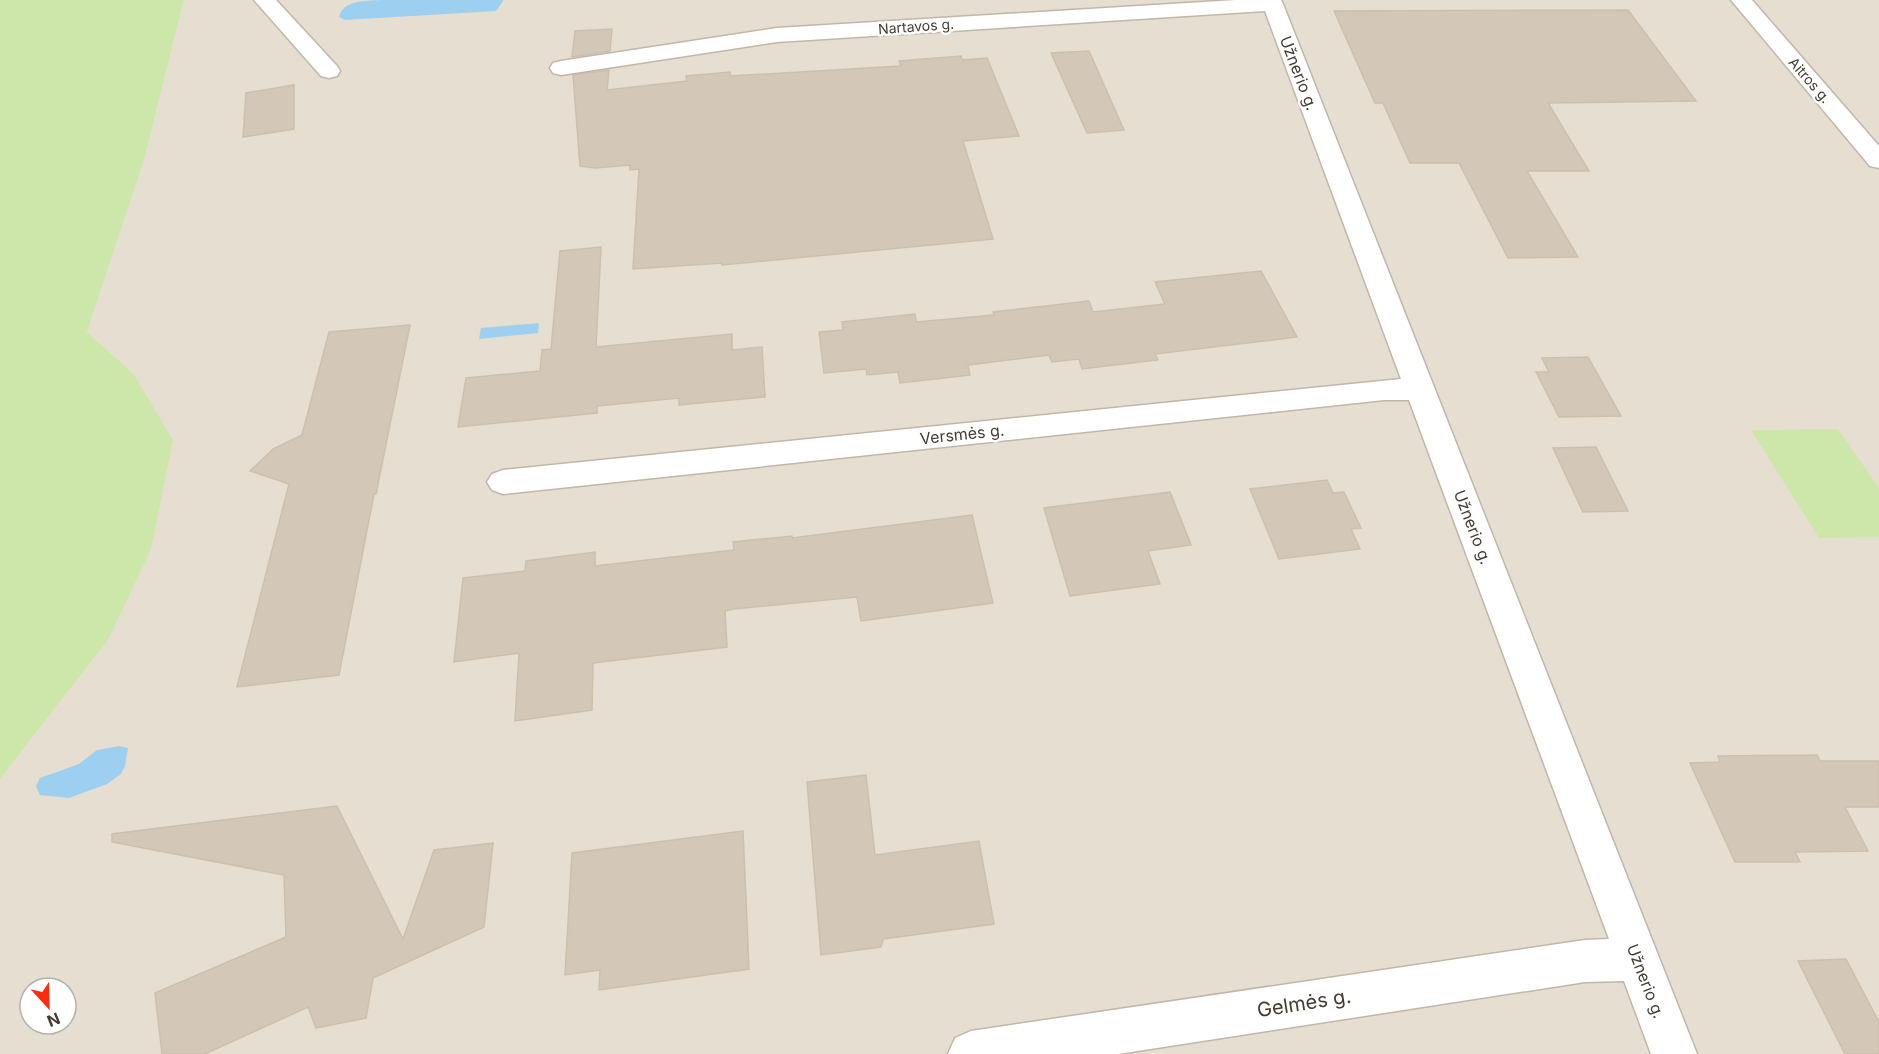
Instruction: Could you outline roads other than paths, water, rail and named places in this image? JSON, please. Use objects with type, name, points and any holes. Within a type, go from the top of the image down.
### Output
[{"type":"street","points":[[264,0],[329,70]]},
{"type":"street","name":"Aitros g.","points":[[1741,0],[1879,161]]},
{"type":"street","name":"Nartavos g.","points":[[561,68],[777,34],[1272,2]]},
{"type":"street","name":"Užnerio g.","points":[[1272,2],[1674,1054]]},
{"type":"street","name":"Versmės g.","points":[[503,482],[1360,392],[1421,389]]},
{"type":"street","name":"Gelmės g.","points":[[971,1054],[1585,961],[1638,960]]},
{"type":"water","points":[[381,0],[503,1],[496,11],[345,20],[339,17],[341,11],[350,4]]},
{"type":"water","points":[[539,323],[538,333],[479,339],[481,328]]},
{"type":"water","points":[[120,746],[128,748],[125,766],[121,774],[107,784],[69,798],[40,795],[36,786],[40,778],[79,764],[97,750]]}]
